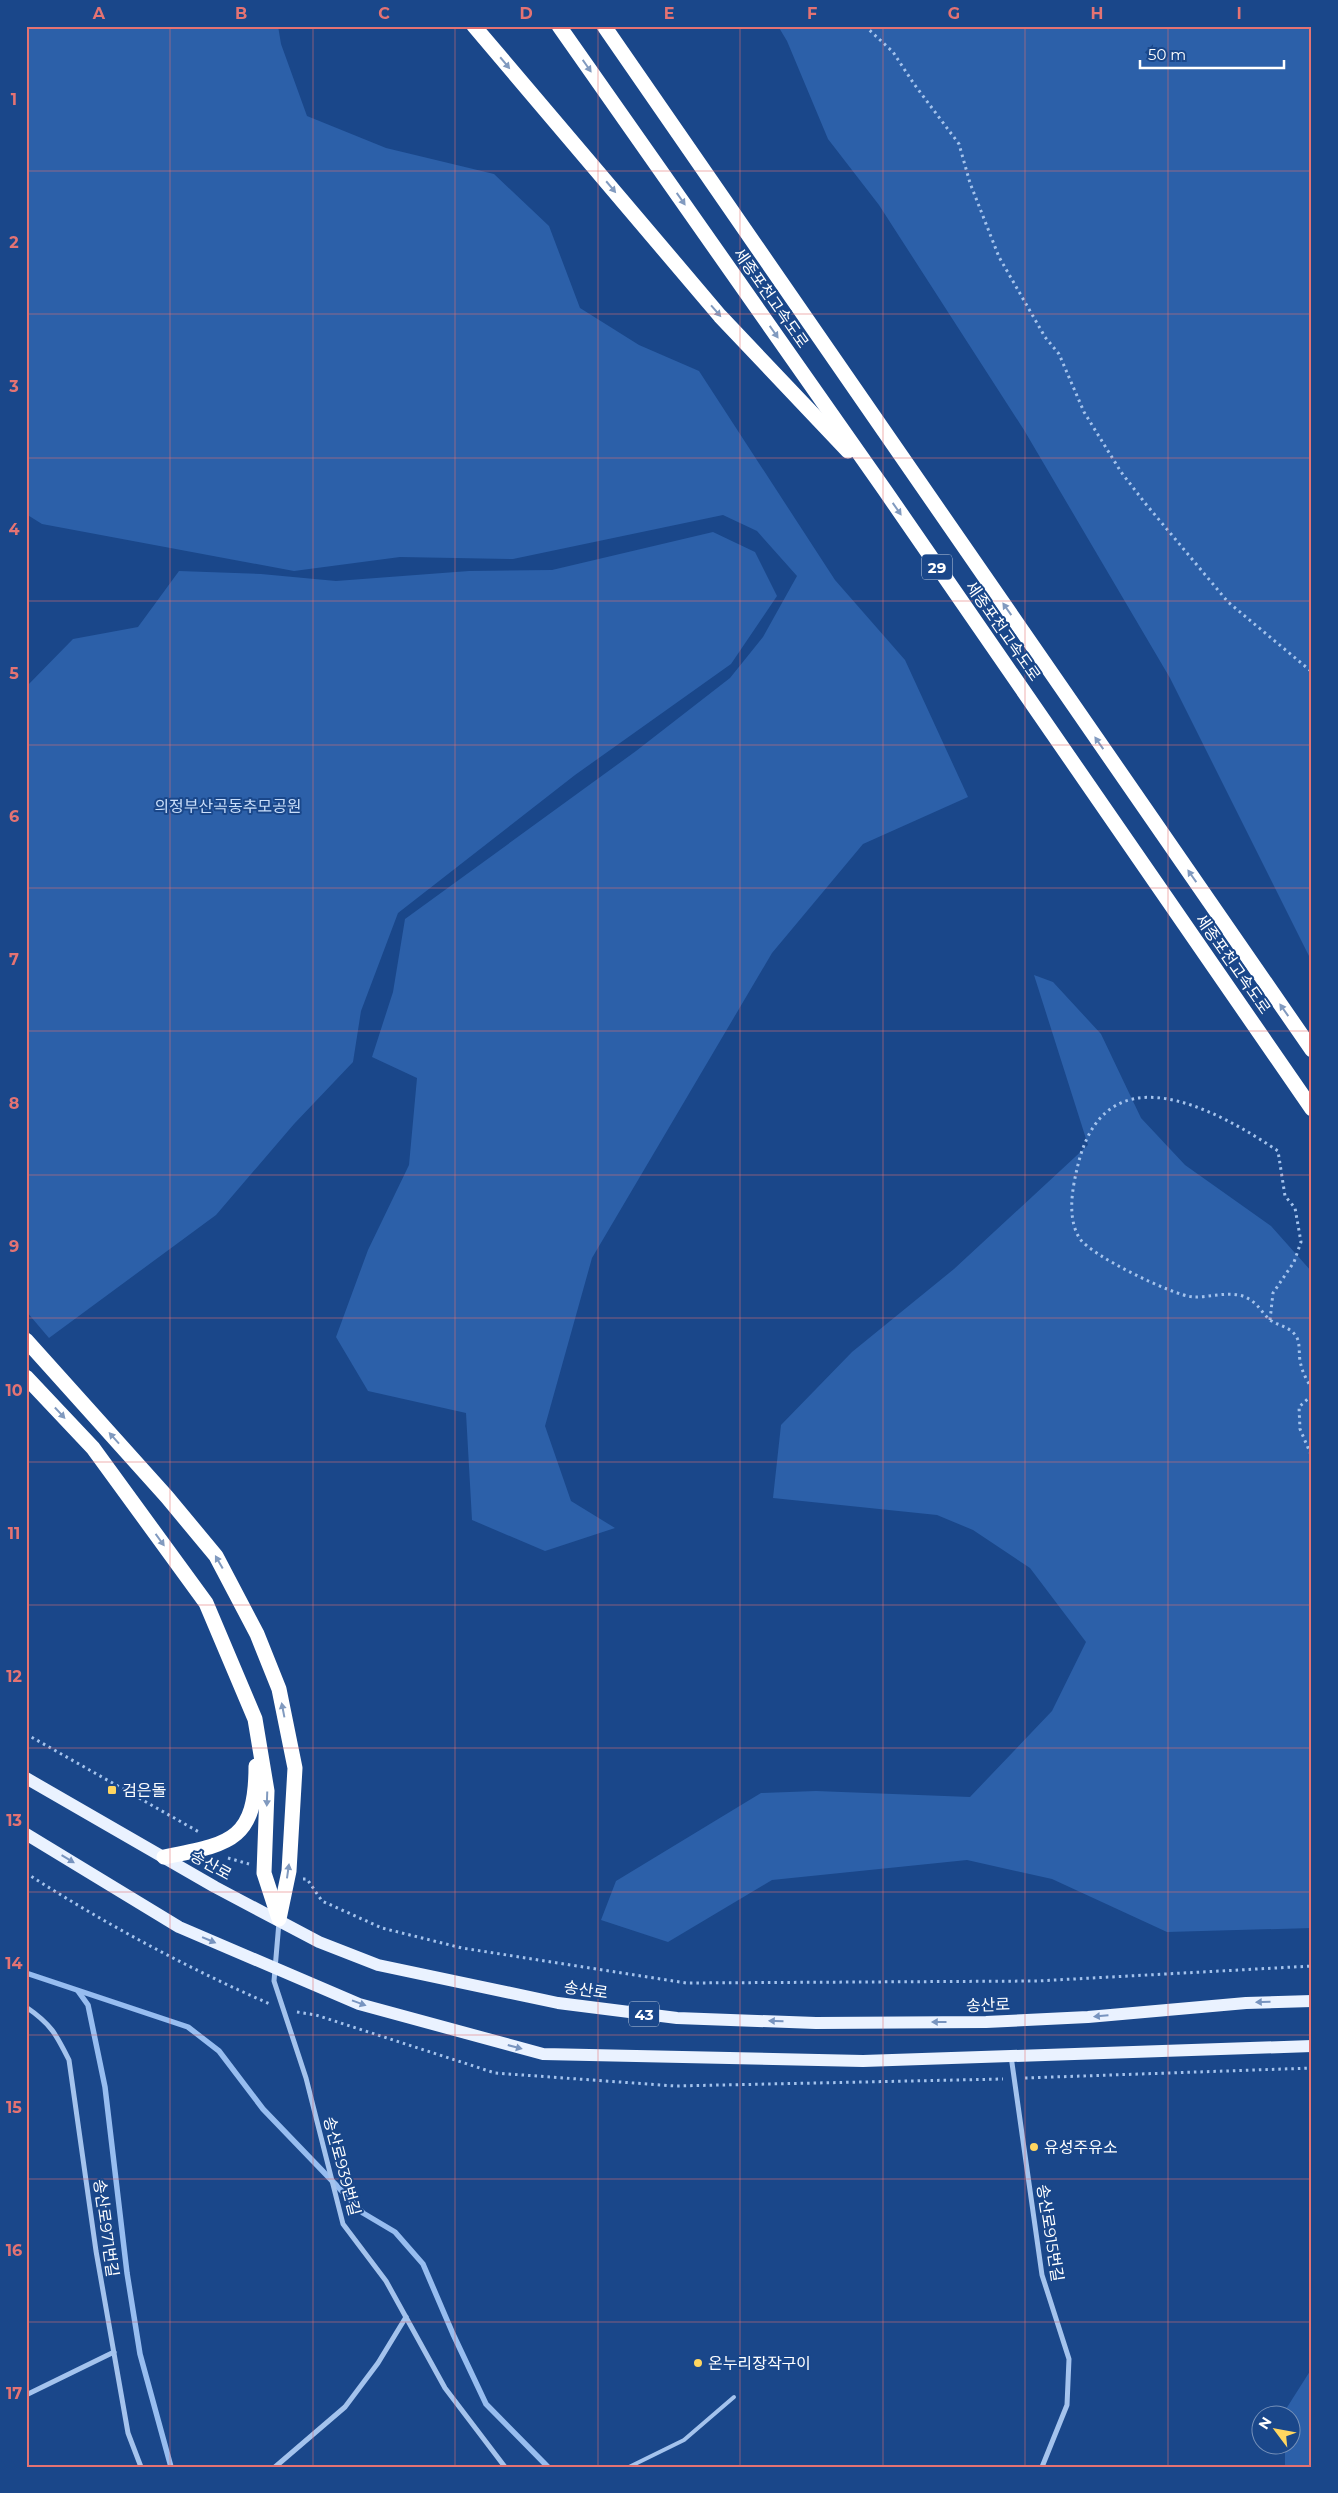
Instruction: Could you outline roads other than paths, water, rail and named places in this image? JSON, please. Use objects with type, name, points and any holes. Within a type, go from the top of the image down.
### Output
[{"type":"highway","points":[[474,26],[720,316],[884,490]]},
{"type":"highway","name":"세종포천고속도로","points":[[559,26],[884,490],[1312,1109]]},
{"type":"highway","name":"세종포천고속도로","points":[[604,26],[1312,1050]]},
{"type":"highway","points":[[26,1340],[167,1497],[216,1556],[257,1634],[279,1689],[295,1768],[288,1876],[279,1919]]},
{"type":"highway","points":[[26,1377],[93,1448],[206,1603],[255,1718],[267,1791],[264,1870],[279,1919]]},
{"type":"highway","points":[[164,1857],[214,1845],[232,1838],[248,1821],[256,1784],[257,1730]]},
{"type":"main road","name":"송산로","points":[[26,1778],[215,1887],[279,1919],[319,1942],[378,1965],[558,2002],[677,2018],[816,2023],[986,2022],[1088,2017],[1246,2003],[1312,2000]]},
{"type":"main road","points":[[26,1834],[178,1927],[359,2004],[544,2054],[863,2061],[1312,2046]]},
{"type":"street","name":"송산로939번길","points":[[279,1919],[274,1981],[312,2101],[344,2224],[386,2281],[445,2388],[505,2467]]},
{"type":"street","name":"송산로971번길","points":[[26,2007],[47,2021],[69,2060],[96,2251],[128,2432],[141,2467]]},
{"type":"street","name":"송산로915번길","points":[[1011,2056],[1042,2275],[1069,2359],[1067,2405],[1042,2467]]},
{"type":"street","points":[[275,2467],[345,2407],[378,2363],[406,2317]]},
{"type":"street","points":[[26,2395],[114,2352]]},
{"type":"lane","points":[[629,2467],[684,2440],[734,2397]]},
{"type":"waterway","points":[[26,1973],[188,2027],[219,2051],[263,2109],[363,2213],[395,2232],[423,2264],[486,2404],[548,2467]]},
{"type":"waterway","points":[[78,1991],[88,2005],[105,2087],[127,2273],[140,2354],[171,2467]]},
{"type":"place","name":"검은돌","points":[[112,1790]]},
{"type":"place","name":"유성주유소","points":[[1034,2147]]},
{"type":"place","name":"온누리장작구이","points":[[698,2363]]},
{"type":"park label","name":"의정부산곡동추모공원","points":[[228,806]]}]
